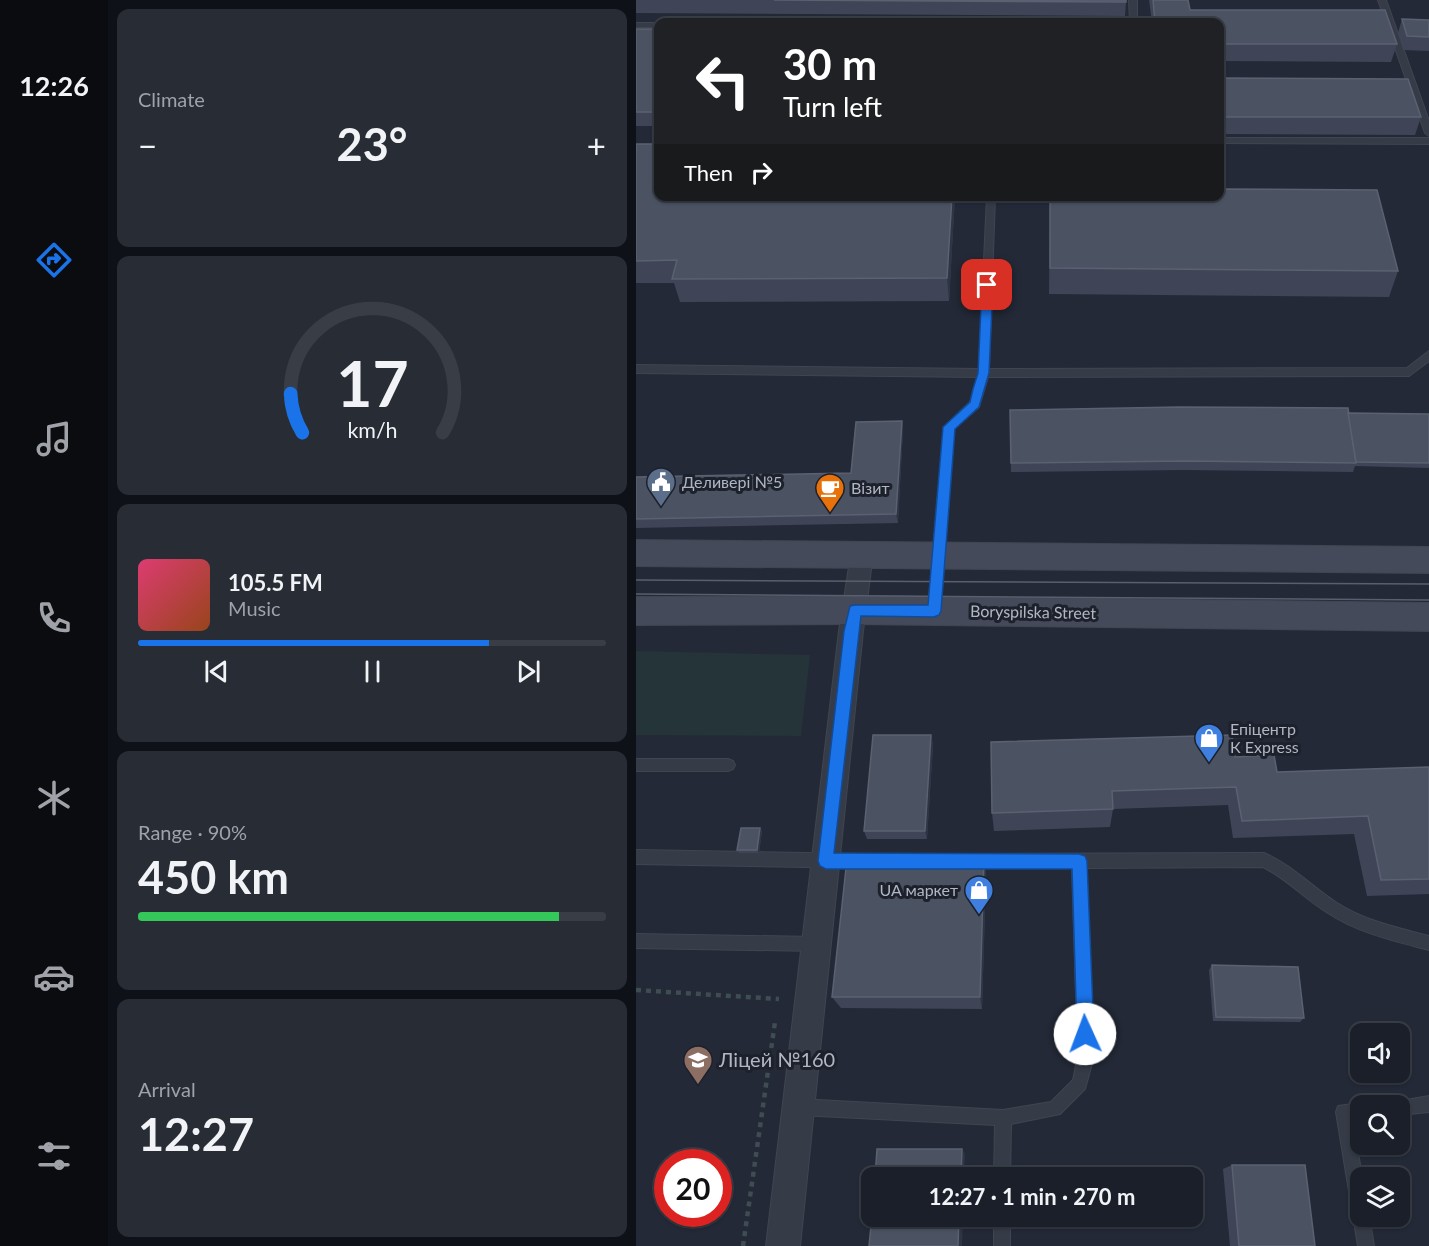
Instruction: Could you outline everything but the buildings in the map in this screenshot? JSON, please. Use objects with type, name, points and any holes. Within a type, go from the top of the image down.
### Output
[{"type":"main road","points":[[636,553],[1429,560]]},
{"type":"main road","name":"Boryspilska Street","points":[[636,611],[855,610],[1429,617]]},
{"type":"street","points":[[783,1246],[851,631],[862,554]]},
{"type":"lane","points":[[1133,0],[1134,18]]},
{"type":"lane","points":[[1382,0],[1429,133]]},
{"type":"lane","points":[[636,25],[654,26]]},
{"type":"lane","points":[[1391,27],[1401,27]]},
{"type":"lane","points":[[1400,85],[1412,85]]},
{"type":"lane","points":[[1224,141],[1429,141]]},
{"type":"lane","points":[[934,611],[949,427],[975,404],[984,373],[991,201]]},
{"type":"lane","points":[[636,369],[984,373],[1409,372],[1429,355]]},
{"type":"lane","points":[[636,765],[728,765]]},
{"type":"lane","points":[[636,857],[884,861]]},
{"type":"lane","points":[[953,861],[1264,860],[1289,874],[1339,912],[1387,933],[1429,943]]},
{"type":"lane","points":[[799,1107],[1003,1118],[1055,1109],[1080,1084],[1086,1056],[1079,861]]},
{"type":"lane","points":[[636,941],[816,944]]},
{"type":"lane","points":[[1410,1106],[1429,1104]]},
{"type":"lane","points":[[1350,1112],[1344,1112],[1350,1148]]},
{"type":"lane","points":[[1002,1167],[1003,1118]]},
{"type":"lane","points":[[1002,1227],[1002,1246]]},
{"type":"lane","points":[[1363,1227],[1366,1246]]},
{"type":"path","points":[[636,990],[778,999]]},
{"type":"shaded area","points":[[636,651],[810,655],[801,736],[636,735]]},
{"type":"tram line","points":[[636,580],[1429,584]]},
{"type":"tram line","points":[[636,594],[1429,600]]},
{"type":"place","name":"Деливері №5","points":[[661,508]]},
{"type":"place","name":"Візит","points":[[830,514]]},
{"type":"place","name":"Епіцентр К Express","points":[[1209,764]]},
{"type":"place","name":"UA маркет","points":[[979,916]]},
{"type":"place","name":"Ліцей №160","points":[[698,1086]]},
{"type":"route","points":[[987,285],[984,373],[975,404],[949,427],[934,611],[855,610],[826,861],[1079,861],[1085,1034]]}]
